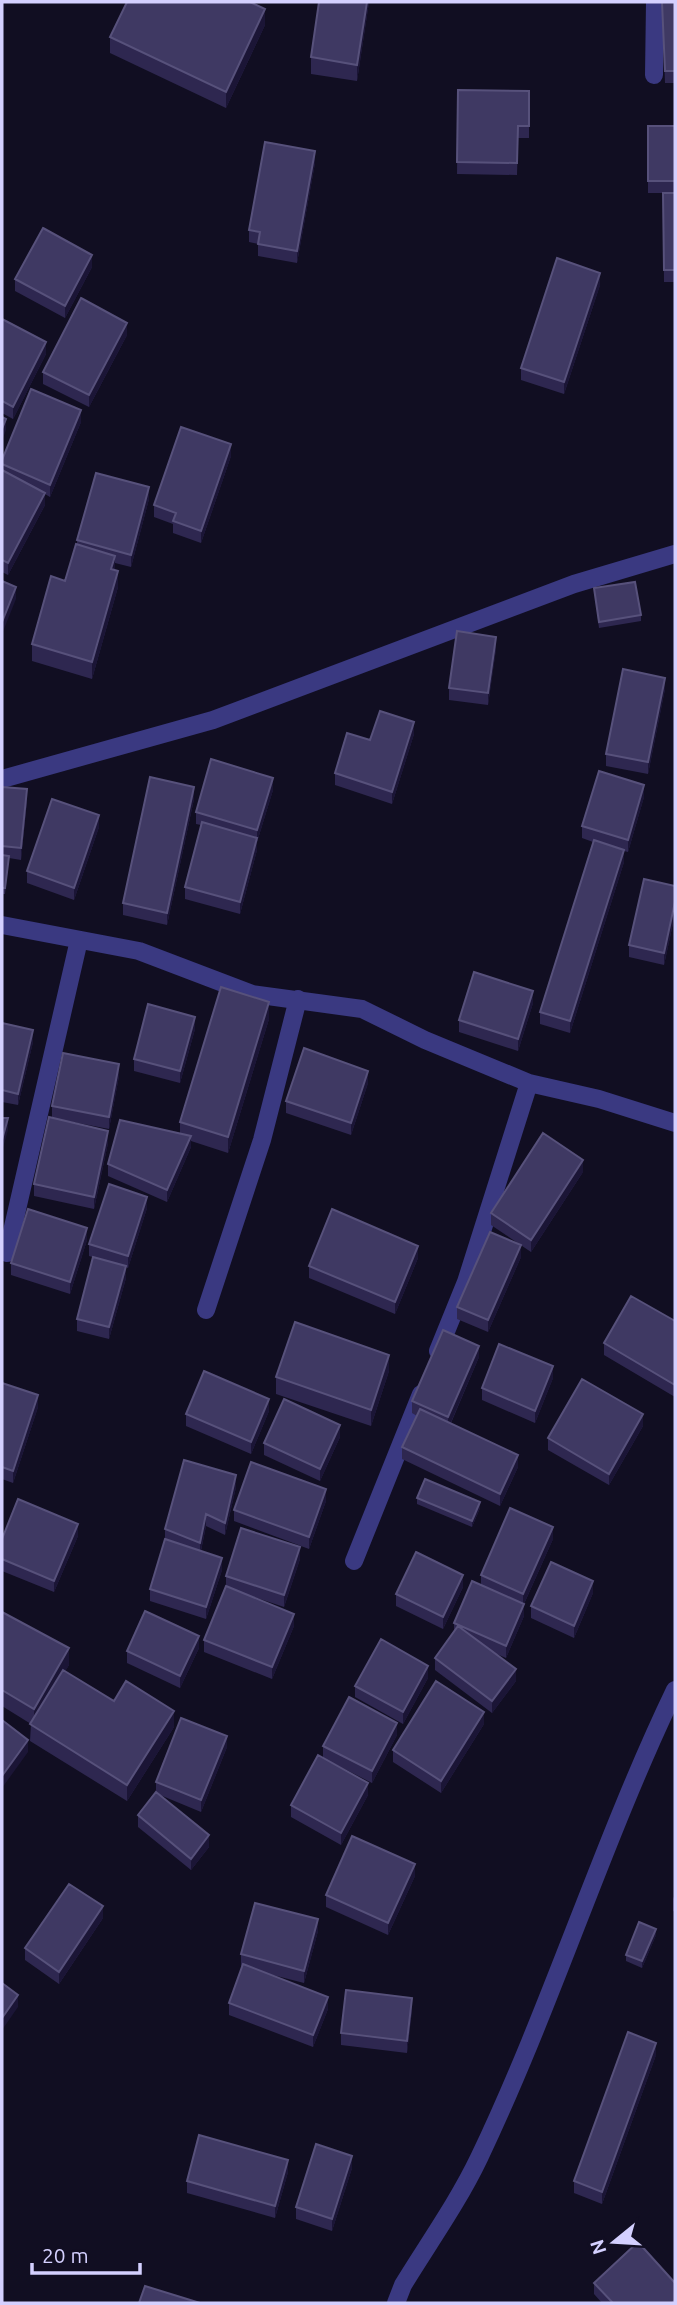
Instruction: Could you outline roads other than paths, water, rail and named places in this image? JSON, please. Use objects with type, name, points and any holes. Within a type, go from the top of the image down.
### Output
[{"type":"street","points":[[654,75],[655,2]]},
{"type":"street","points":[[2,779],[213,720],[575,584],[675,554]]},
{"type":"street","points":[[2,925],[139,951],[252,994],[362,1009],[425,1040],[529,1083],[599,1099],[675,1124]]},
{"type":"street","points":[[8,1252],[79,940]]},
{"type":"street","points":[[206,1310],[262,1140],[298,999]]},
{"type":"street","points":[[354,1560],[467,1282],[529,1083]]},
{"type":"street","points":[[396,2303],[403,2286],[478,2160],[572,1941],[636,1772],[675,1690]]}]
